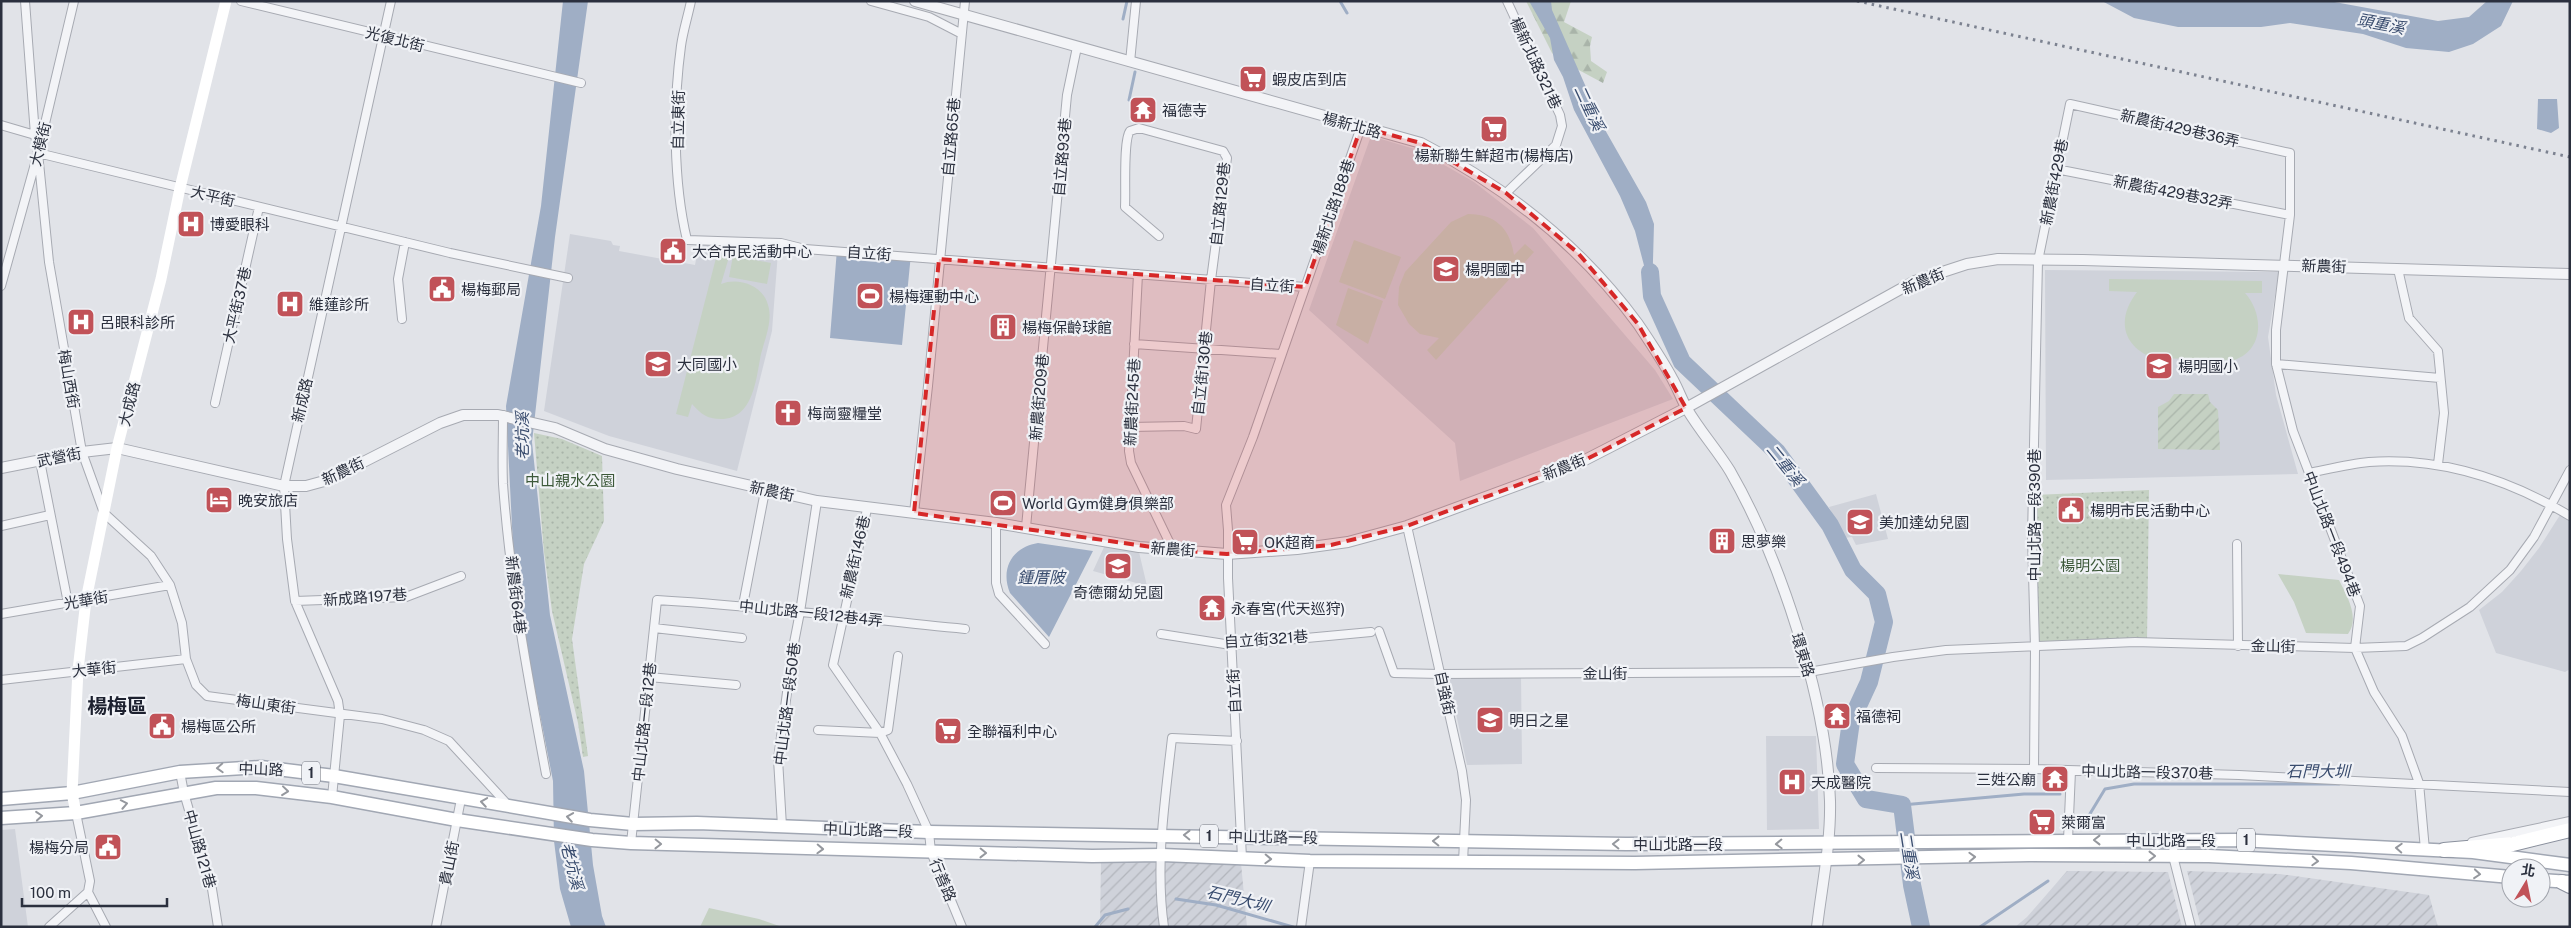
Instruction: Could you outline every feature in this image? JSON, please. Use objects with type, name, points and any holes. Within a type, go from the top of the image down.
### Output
[{"type":"highway","points":[[2444,850],[2513,844],[2570,830]]},
{"type":"main road","name":"大成路","points":[[76,813],[72,793],[78,670],[86,600],[117,448],[161,279],[180,188],[226,1]]},
{"type":"main road","name":"中山路","points":[[1,799],[72,793],[180,772],[261,767],[334,776],[590,820]]},
{"type":"main road","name":"中山路","points":[[1,818],[76,813],[216,788],[256,788],[332,796],[457,820],[592,840]]},
{"type":"main road","name":"中山北路一段","points":[[590,820],[633,824],[697,823],[929,832],[1241,836],[1465,842],[1626,844],[2068,840],[2291,842],[2444,850],[2570,865]]},
{"type":"main road","name":"中山北路一段","points":[[592,840],[631,844],[1092,856],[1162,855],[1310,861],[1635,863],[1924,859],[2029,855],[2173,856],[2289,860],[2501,876]]},
{"type":"main road","points":[[2289,860],[2291,842]]},
{"type":"main road","points":[[2551,881],[2567,883]]},
{"type":"street","points":[[25,1],[35,136],[38,153]]},
{"type":"street","name":"大模街","points":[[1,286],[38,153],[74,1]]},
{"type":"street","name":"光復北街","points":[[241,1],[579,83]]},
{"type":"street","name":"新成路","points":[[332,796],[340,715],[338,700],[295,601],[287,539],[284,486],[391,1]]},
{"type":"street","name":"自立東街","points":[[687,240],[682,218],[677,118],[681,46],[691,1]]},
{"type":"street","points":[[871,1],[929,17],[960,33]]},
{"type":"street","name":"楊新北路","points":[[915,1],[1361,128],[1421,143],[1464,165],[1506,193],[1578,253],[1638,324],[1672,378],[1687,407]]},
{"type":"street","name":"自立路65巷","points":[[914,513],[928,386],[960,33],[965,1]]},
{"type":"street","points":[[1130,62],[1136,1]]},
{"type":"street","name":"楊新北路321巷","points":[[1506,193],[1556,145],[1562,126],[1560,115],[1507,1]]},
{"type":"street","name":"自立路93巷","points":[[1050,267],[1067,95],[1077,47]]},
{"type":"street","name":"新農街429巷36弄","points":[[2070,104],[2290,153]]},
{"type":"street","name":"新農街429巷","points":[[2038,261],[2070,104]]},
{"type":"street","points":[[1,125],[35,136]]},
{"type":"street","name":"自立路129巷","points":[[1159,236],[1125,207],[1127,176],[1125,142],[1130,131],[1139,128],[1152,130],[1222,151],[1226,158],[1211,280]]},
{"type":"street","name":"楊新北路188巷","points":[[1305,287],[1361,128]]},
{"type":"street","name":"大平街","points":[[38,153],[341,227],[568,278]]},
{"type":"street","name":"梅山西街","points":[[38,153],[49,262],[82,452],[104,513]]},
{"type":"street","name":"中山北路一段494巷","points":[[2290,153],[2290,215],[2276,330],[2276,364],[2294,431],[2360,606],[2355,648]]},
{"type":"street","name":"新農街429巷32弄","points":[[2056,169],[2290,215]]},
{"type":"street","name":"大平街37巷","points":[[214,403],[259,207]]},
{"type":"street","name":"自立街","points":[[687,240],[781,243],[805,248],[1305,287],[1226,505],[1242,858]]},
{"type":"street","points":[[402,319],[398,279],[405,242]]},
{"type":"street","name":"新農街","points":[[117,448],[284,486],[306,486],[328,480],[448,420],[463,415],[503,416],[555,428],[605,450],[765,491],[817,501],[867,509],[996,522],[1139,547],[1227,554],[1332,545],[1407,526],[1583,461],[1687,407],[1915,281],[1967,264],[1998,259],[2285,265],[2570,274]]},
{"type":"street","name":"中山北路一段390巷","points":[[2034,769],[2035,648],[2032,536],[2038,261]]},
{"type":"street","name":"新農街209巷","points":[[1026,527],[1050,267]]},
{"type":"street","points":[[2398,269],[2409,318],[2438,351],[2444,413],[2438,464]]},
{"type":"street","name":"新農街245巷","points":[[1138,274],[1129,451],[1131,463],[1173,550]]},
{"type":"street","name":"自立街130巷","points":[[1130,427],[1184,426],[1196,429],[1211,280]]},
{"type":"street","points":[[1134,344],[1281,354]]},
{"type":"street","points":[[2276,364],[2440,378]]},
{"type":"street","name":"環東路","points":[[1687,407],[1729,470],[1765,540],[1809,672],[1823,746],[1830,800],[1828,842],[1817,927]]},
{"type":"street","name":"新農街64巷","points":[[503,416],[503,482],[512,572],[523,649],[546,774]]},
{"type":"street","name":"武營街","points":[[1,468],[82,452],[117,448]]},
{"type":"street","points":[[40,461],[68,603]]},
{"type":"street","points":[[2309,473],[2368,462],[2438,464],[2494,478],[2570,516]]},
{"type":"street","name":"金山街","points":[[1375,632],[1394,672],[1440,674],[1809,672],[1946,650],[2035,648],[2135,642],[2355,648],[2406,646],[2470,607],[2510,570],[2534,537],[2553,506],[2570,470]]},
{"type":"street","points":[[743,605],[765,491]]},
{"type":"street","name":"中山北路一段50巷","points":[[782,826],[778,759],[792,648],[800,612],[817,501]]},
{"type":"street","name":"新農街146巷","points":[[867,509],[833,665],[880,733]]},
{"type":"street","name":"梅山東街","points":[[104,513],[151,556],[170,585],[182,623],[186,659],[196,685],[207,696],[340,715],[382,719],[424,730],[449,741],[510,807]]},
{"type":"street","points":[[1,526],[50,515]]},
{"type":"street","points":[[996,522],[996,583],[999,594],[1045,644]]},
{"type":"street","name":"自強街","points":[[1407,526],[1463,780],[1466,800],[1463,862]]},
{"type":"street","points":[[2237,544],[2238,646]]},
{"type":"street","name":"新成路197巷","points":[[295,601],[406,597],[461,576]]},
{"type":"street","name":"光華街","points":[[1,614],[170,585]]},
{"type":"street","name":"中山北路一段12巷4弄","points":[[657,600],[743,605],[842,618],[965,629]]},
{"type":"street","name":"中山北路一段12巷","points":[[631,844],[657,600]]},
{"type":"street","points":[[654,628],[742,638]]},
{"type":"street","name":"自立街321巷","points":[[1161,634],[1231,645],[1375,632]]},
{"type":"street","points":[[2355,648],[2374,692],[2402,736],[2420,787],[2425,850]]},
{"type":"street","points":[[818,730],[880,733],[888,730],[898,656]]},
{"type":"street","name":"大華街","points":[[1,680],[186,659]]},
{"type":"street","points":[[649,677],[736,685]]},
{"type":"street","points":[[880,733],[929,832]]},
{"type":"street","points":[[1164,927],[1161,835],[1172,738],[1238,742]]},
{"type":"street","name":"中山北路一段370巷","points":[[1876,768],[2034,769],[2239,775],[2420,787],[2570,792]]},
{"type":"street","points":[[2068,840],[2071,770]]},
{"type":"street","name":"中山路121巷","points":[[180,772],[184,793],[207,870],[218,927]]},
{"type":"street","name":"貴山街","points":[[436,927],[461,799]]},
{"type":"street","points":[[76,813],[90,881],[88,892],[106,927]]},
{"type":"street","points":[[2444,850],[2570,821]]},
{"type":"street","name":"行善路","points":[[929,832],[931,852],[962,927]]},
{"type":"street","points":[[2174,840],[2173,856],[2191,927]]},
{"type":"street","points":[[1301,923],[1310,861]]},
{"type":"street","points":[[49,927],[88,892]]},
{"type":"highlighted area","points":[[1361,127],[1421,143],[1506,193],[1578,253],[1638,324],[1686,408],[1583,461],[1407,526],[1331,545],[1227,554],[1173,550],[914,513],[939,259],[1305,287]]},
{"type":"shaded area","name":"楊明國中","points":[[1371,136],[1418,150],[1474,182],[1533,228],[1655,370],[1673,399],[1460,481],[1455,443],[1309,310]]},
{"type":"shaded area","name":"大同國小","points":[[570,234],[611,241],[613,245],[620,246],[619,251],[695,265],[699,244],[778,252],[772,331],[737,471],[609,436],[544,411]]},
{"type":"shaded area","name":"楊明國小","points":[[2045,270],[2279,272],[2268,337],[2276,395],[2298,474],[2046,480]]},
{"type":"shaded area","name":"美加達幼兒園","points":[[1876,494],[1888,539],[1856,545],[1852,537],[1844,538],[1829,507]]},
{"type":"shaded area","points":[[2560,515],[2570,522],[2570,669],[2565,672],[2496,653],[2479,610],[2502,592],[2521,571],[2539,548]]},
{"type":"shaded area","name":"奇德爾幼兒園","points":[[1105,545],[1139,552],[1147,586],[1093,571]]},
{"type":"shaded area","name":"明日之星","points":[[1521,675],[1522,764],[1467,765],[1448,676]]},
{"type":"shaded area","name":"天成醫院","points":[[1766,736],[1816,736],[1819,829],[1767,830]]},
{"type":"shaded area","points":[[15,829],[28,927],[1,927],[1,830]]},
{"type":"shaded area","points":[[1101,862],[1241,863],[1247,927],[1100,927]]},
{"type":"shaded area","points":[[2067,871],[2168,872],[2182,927],[2015,927],[2027,917]]},
{"type":"shaded area","points":[[2187,871],[2280,874],[2429,895],[2438,927],[2201,927]]},
{"type":"green space","points":[[1526,1],[1571,1],[1564,22],[1592,37],[1590,46],[1591,61],[1607,72],[1603,83],[1560,60],[1552,53]]},
{"type":"green space","points":[[1468,214],[1486,217],[1500,224],[1509,237],[1514,255],[1525,244],[1534,252],[1436,360],[1427,350],[1439,338],[1420,334],[1409,324],[1398,305],[1399,287],[1405,272],[1451,222]]},
{"type":"green space","points":[[1354,240],[1401,257],[1385,299],[1339,282]]},
{"type":"green space","points":[[717,254],[729,257],[721,284],[742,282],[761,292],[768,305],[769,323],[755,385],[747,405],[732,417],[721,419],[708,417],[692,404],[688,417],[676,414]]},
{"type":"green space","points":[[733,256],[771,263],[767,284],[729,277]]},
{"type":"green space","points":[[2109,279],[2262,281],[2262,293],[2245,293],[2256,311],[2258,331],[2256,340],[2244,355],[2234,360],[2153,358],[2134,346],[2126,330],[2127,311],[2137,292],[2109,291]]},
{"type":"green space","points":[[1348,288],[1383,301],[1368,344],[1336,325]]},
{"type":"green space","points":[[2174,394],[2208,394],[2210,402],[2218,410],[2220,450],[2158,449],[2158,407],[2169,401]]},
{"type":"green space","name":"中山親水公園","points":[[534,433],[562,439],[602,456],[604,521],[584,564],[572,639],[588,756],[583,757],[578,723],[552,611],[544,552]]},
{"type":"green space","name":"楊明公園","points":[[2149,490],[2147,641],[2035,648],[2034,495]]},
{"type":"green space","points":[[2278,574],[2339,580],[2349,600],[2353,614],[2353,621],[2348,634],[2306,633],[2294,602]]},
{"type":"green space","points":[[709,908],[759,919],[782,927],[700,927]]},
{"type":"water","name":"老坑溪","points":[[563,1],[588,1],[555,237],[532,442],[550,615],[584,771],[593,865],[602,916],[606,927],[571,927],[560,889],[554,841],[553,781],[526,643],[513,546],[506,406],[541,206]]},
{"type":"water","points":[[1529,1],[1551,1],[1552,10],[1604,128],[1646,202],[1654,224],[1652,296],[1635,231],[1620,196],[1574,110],[1563,77],[1554,60],[1550,38]]},
{"type":"water","name":"頭重溪","points":[[2102,1],[2329,1],[2438,21],[2469,17],[2487,1],[2513,1],[2501,26],[2473,44],[2449,52],[2406,48],[2363,34],[2290,23],[2261,27],[2178,27],[2134,18]]},
{"type":"water","points":[[2538,99],[2557,99],[2559,128],[2551,133],[2537,129]]},
{"type":"water","name":"楊梅運動中心","points":[[837,249],[911,254],[902,345],[830,338]]},
{"type":"water","name":"鍾厝陂","points":[[1038,543],[1093,551],[1049,637],[1010,593],[1006,576],[1010,560],[1015,554],[1029,545]]},
{"type":"waterway","points":[[1123,19],[1127,1]]},
{"type":"waterway","points":[[1340,1],[1347,13]]},
{"type":"waterway","points":[[1129,100],[1135,72]]},
{"type":"waterway","name":"二重溪","points":[[1650,272],[1652,296],[1682,362],[1777,452],[1830,525],[1853,570],[1877,594],[1884,622],[1869,682],[1851,721],[1845,764],[1866,799],[1902,805],[1912,885],[1921,927]]},
{"type":"waterway","name":"石門大圳","points":[[2085,822],[2105,789],[2134,784],[2339,784]]},
{"type":"waterway","points":[[1902,805],[2024,794],[2060,794]]},
{"type":"waterway","name":"石門大圳","points":[[1980,927],[2048,881]]},
{"type":"waterway","name":"石門大圳","points":[[1176,899],[1216,905],[1293,927]]},
{"type":"waterway","name":"石門大圳","points":[[1095,927],[1105,915],[1128,909]]},
{"type":"railway","points":[[1857,1],[2570,157]]},
{"type":"place","name":"蝦皮店到店","points":[[1253,79]]},
{"type":"place","name":"福德寺","points":[[1143,110]]},
{"type":"place","name":"楊新聯生鮮超市(楊梅店)","points":[[1494,129]]},
{"type":"place","name":"博愛眼科","points":[[191,224]]},
{"type":"place","name":"大合市民活動中心","points":[[673,251]]},
{"type":"place","name":"楊明國中","points":[[1446,269]]},
{"type":"place","name":"楊梅郵局","points":[[442,289]]},
{"type":"place","name":"楊梅運動中心","points":[[870,296]]},
{"type":"place","name":"維蓮診所","points":[[290,304]]},
{"type":"place","name":"呂眼科診所","points":[[81,322]]},
{"type":"place","name":"楊梅保齡球館","points":[[1003,327]]},
{"type":"place","name":"大同國小","points":[[658,364]]},
{"type":"place","name":"楊明國小","points":[[2159,366]]},
{"type":"place","name":"梅崗靈糧堂","points":[[788,413]]},
{"type":"place","name":"晚安旅店","points":[[219,500]]},
{"type":"place","name":"World Gym健身俱樂部","points":[[1003,503]]},
{"type":"place","name":"楊明市民活動中心","points":[[2071,510]]},
{"type":"place","name":"美加達幼兒園","points":[[1860,522]]},
{"type":"place","name":"思夢樂","points":[[1722,541]]},
{"type":"place","name":"OK超商","points":[[1245,542]]},
{"type":"place","name":"奇德爾幼兒園","points":[[1118,566]]},
{"type":"place","name":"永春宮(代天巡狩)","points":[[1212,608]]},
{"type":"place","name":"福德祠","points":[[1837,716]]},
{"type":"place","name":"明日之星","points":[[1490,720]]},
{"type":"place","name":"楊梅區公所","points":[[162,726]]},
{"type":"place","name":"全聯福利中心","points":[[948,731]]},
{"type":"place","name":"三姓公廟","points":[[2055,779]]},
{"type":"place","name":"天成醫院","points":[[1792,782]]},
{"type":"place","name":"萊爾富","points":[[2042,822]]},
{"type":"place","name":"楊梅分局","points":[[108,847]]},
{"type":"district","name":"楊梅區","points":[[117,706]]}]
